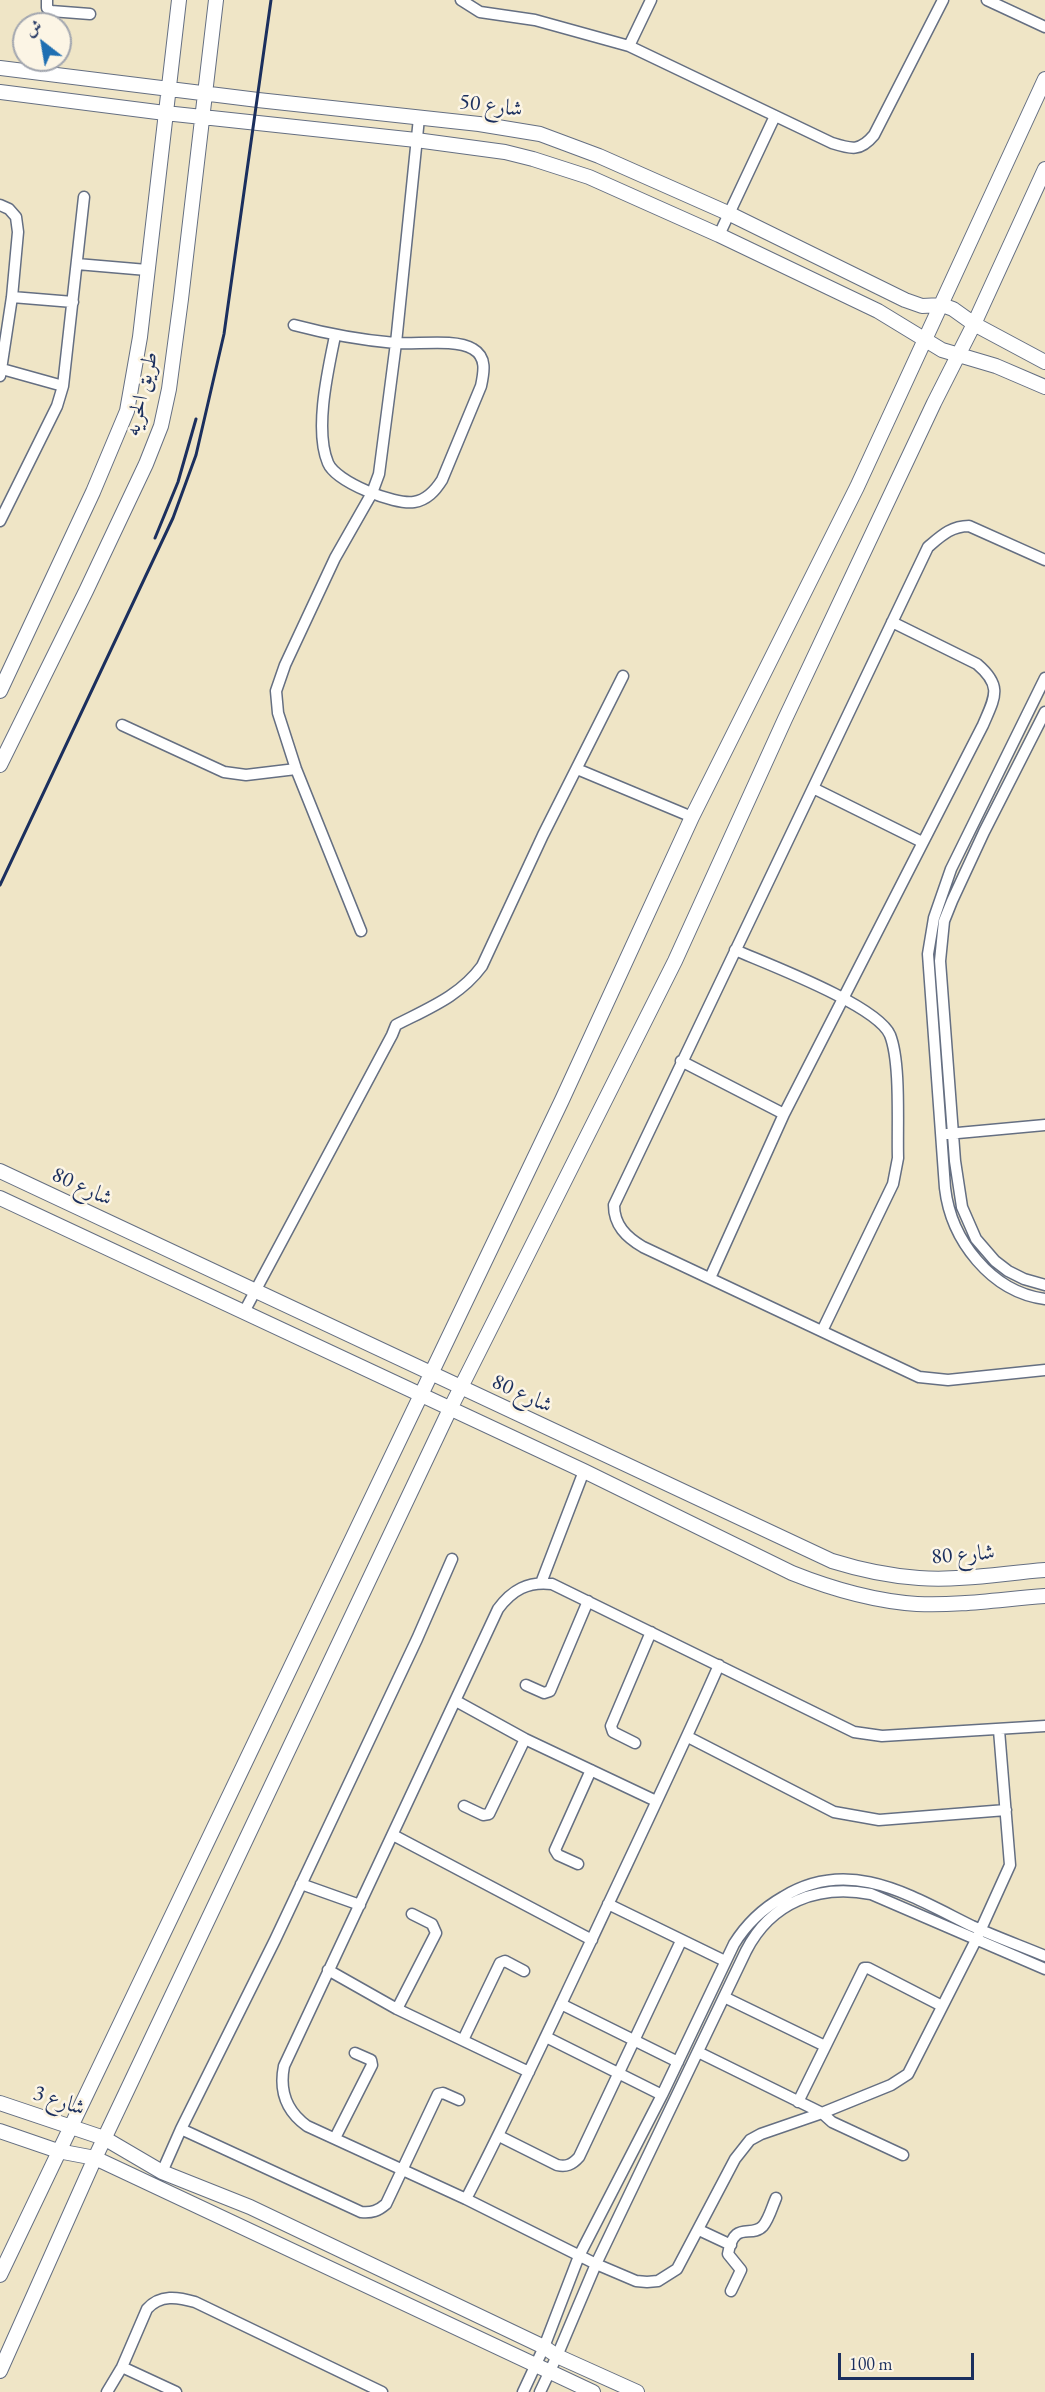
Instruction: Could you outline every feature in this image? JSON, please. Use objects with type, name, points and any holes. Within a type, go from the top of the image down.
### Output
[{"type":"street","points":[[47,0],[47,8],[51,11],[90,14]]},
{"type":"street","name":"طريق الحريه","points":[[0,691],[93,492],[127,411],[137,357],[179,0]]},
{"type":"street","name":"طريق الحريه","points":[[0,765],[86,591],[146,464],[161,426],[172,367],[204,117],[216,0]]},
{"type":"street","points":[[461,0],[480,12],[535,20],[629,46],[832,143],[850,149],[867,144],[874,135],[943,0]]},
{"type":"street","points":[[629,46],[651,0]]},
{"type":"street","points":[[987,0],[1045,27]]},
{"type":"street","name":"شارع 50","points":[[0,68],[510,128],[540,134],[599,156],[730,214],[905,300],[922,306],[942,305]]},
{"type":"street","points":[[0,2275],[419,1395],[557,1111],[692,817],[856,487],[1045,79]]},
{"type":"street","name":"شارع 50","points":[[0,92],[506,152],[562,167],[719,235],[878,311],[923,340],[952,354],[996,366],[1045,387]]},
{"type":"street","points":[[719,235],[775,116]]},
{"type":"street","points":[[361,931],[296,769],[278,713],[276,691],[285,665],[335,558],[357,515],[372,493],[379,474],[396,343],[419,118]]},
{"type":"street","points":[[0,2371],[104,2138],[450,1409],[675,961],[784,719],[934,403],[974,324],[1045,169]]},
{"type":"street","points":[[0,521],[57,406],[63,386],[84,198]]},
{"type":"street","points":[[0,205],[9,209],[16,217],[18,232],[12,297],[1,372],[63,386]]},
{"type":"street","points":[[77,264],[147,270]]},
{"type":"street","points":[[12,297],[73,302]]},
{"type":"street","points":[[942,305],[1045,362]]},
{"type":"street","points":[[294,325],[335,336],[396,343],[461,345],[479,354],[484,372],[481,386],[442,480],[433,493],[413,502],[391,500],[372,493],[334,472],[328,465],[323,434],[324,390],[335,336]]},
{"type":"street","points":[[1045,560],[969,526],[959,526],[948,530],[928,547],[614,1205],[614,1214],[628,1238],[643,1247],[906,1372],[926,1378],[948,1380],[1045,1370]]},
{"type":"street","points":[[710,1278],[784,1114],[983,725],[994,698],[995,685],[989,674],[977,664],[892,622]]},
{"type":"street","points":[[244,1312],[396,1025],[455,994],[470,982],[482,966],[543,835],[623,676]]},
{"type":"street","points":[[1045,678],[951,869],[934,918],[928,954],[947,1202],[957,1232],[969,1251],[997,1278],[1025,1295],[1045,1299]]},
{"type":"street","points":[[1045,712],[979,842],[944,921],[940,961],[953,1133],[962,1207],[976,1239],[995,1261],[1024,1279],[1045,1285]]},
{"type":"street","points":[[122,725],[224,772],[246,775],[296,769]]},
{"type":"street","points":[[577,769],[692,817]]},
{"type":"street","points":[[813,788],[922,842]]},
{"type":"street","points":[[735,950],[844,999],[881,1023],[892,1043],[896,1070],[898,1158],[893,1184],[822,1331]]},
{"type":"street","points":[[681,1061],[784,1114]]},
{"type":"street","points":[[941,1135],[1045,1125]]},
{"type":"street","name":"شارع 80","points":[[0,1171],[832,1561],[890,1575],[950,1578],[1045,1570]]},
{"type":"street","name":"شارع 80","points":[[0,1198],[822,1585],[884,1600],[949,1604],[1045,1596]]},
{"type":"street","points":[[171,1279],[183,1257]]},
{"type":"street","points":[[541,1583],[584,1471]]},
{"type":"street","points":[[772,1563],[785,1540]]},
{"type":"street","points":[[162,2172],[180,2129],[301,1884],[412,1650],[452,1559]]},
{"type":"street","points":[[999,1731],[1010,1865],[978,1935],[908,2074],[891,2085],[750,2140],[735,2159],[677,2269],[658,2281],[636,2281],[579,2256],[466,2199],[299,2120],[287,2104],[282,2086],[284,2066],[498,1610],[516,1590],[528,1585],[552,1584],[841,1726],[868,1736],[999,1731],[1045,1726]]},
{"type":"street","points":[[526,1685],[544,1693],[550,1691],[588,1601]]},
{"type":"street","points":[[635,1743],[613,1732],[611,1726],[651,1632]]},
{"type":"street","points":[[466,2199],[499,2136],[592,1940],[688,1737],[719,1665]]},
{"type":"street","points":[[456,1701],[525,1739],[656,1801]]},
{"type":"street","points":[[688,1737],[834,1812],[879,1820],[1006,1810]]},
{"type":"street","points":[[464,1806],[483,1815],[489,1814],[525,1739]]},
{"type":"street","points":[[578,1864],[558,1855],[555,1850],[591,1770]]},
{"type":"street","points":[[393,1835],[592,1940]]},
{"type":"street","points":[[523,2392],[544,2347],[579,2256],[678,2062],[725,1961],[745,1926],[766,1907],[808,1885],[840,1878],[868,1881],[894,1888],[1045,1970]]},
{"type":"street","points":[[301,1884],[360,1905]]},
{"type":"street","points":[[540,2392],[596,2264],[753,1937],[764,1923],[792,1902],[825,1892],[857,1891],[885,1898],[978,1935],[1045,1956]]},
{"type":"street","points":[[608,1904],[725,1961]]},
{"type":"street","points":[[397,2009],[436,1933],[432,1924],[412,1914]]},
{"type":"street","points":[[499,2136],[550,2163],[569,2165],[579,2157],[681,1941]]},
{"type":"street","points":[[463,2040],[500,1963],[505,1962],[524,1971]]},
{"type":"street","points":[[798,2102],[864,1968],[942,2006]]},
{"type":"street","points":[[328,1970],[397,2009],[529,2072]]},
{"type":"street","points":[[724,1997],[825,2046]]},
{"type":"street","points":[[561,2004],[678,2062]]},
{"type":"street","points":[[546,2037],[662,2094]]},
{"type":"street","points":[[698,2052],[822,2113],[832,2122],[903,2155]]},
{"type":"street","points":[[335,2138],[372,2063],[371,2060],[355,2053]]},
{"type":"street","points":[[180,2129],[361,2212],[375,2212],[386,2204],[438,2094],[443,2092],[459,2100]]},
{"type":"street","name":"شارع 3","points":[[0,2103],[104,2138],[162,2172],[250,2207],[544,2347],[557,2356],[637,2392]]},
{"type":"street","name":"شارع 3","points":[[0,2131],[58,2151],[95,2158],[592,2392]]},
{"type":"street","points":[[730,2291],[741,2270],[729,2256],[731,2246],[740,2231],[758,2229],[762,2226],[776,2198]]},
{"type":"street","points":[[699,2230],[731,2246]]},
{"type":"street","points":[[107,2392],[122,2367],[147,2309],[164,2298],[177,2297],[195,2302],[382,2392]]},
{"type":"street","points":[[122,2367],[176,2392]]},
{"type":"railway","points":[[0,885],[173,518],[196,455],[224,334],[271,0]]},
{"type":"railway","points":[[155,538],[178,482],[196,419]]}]
